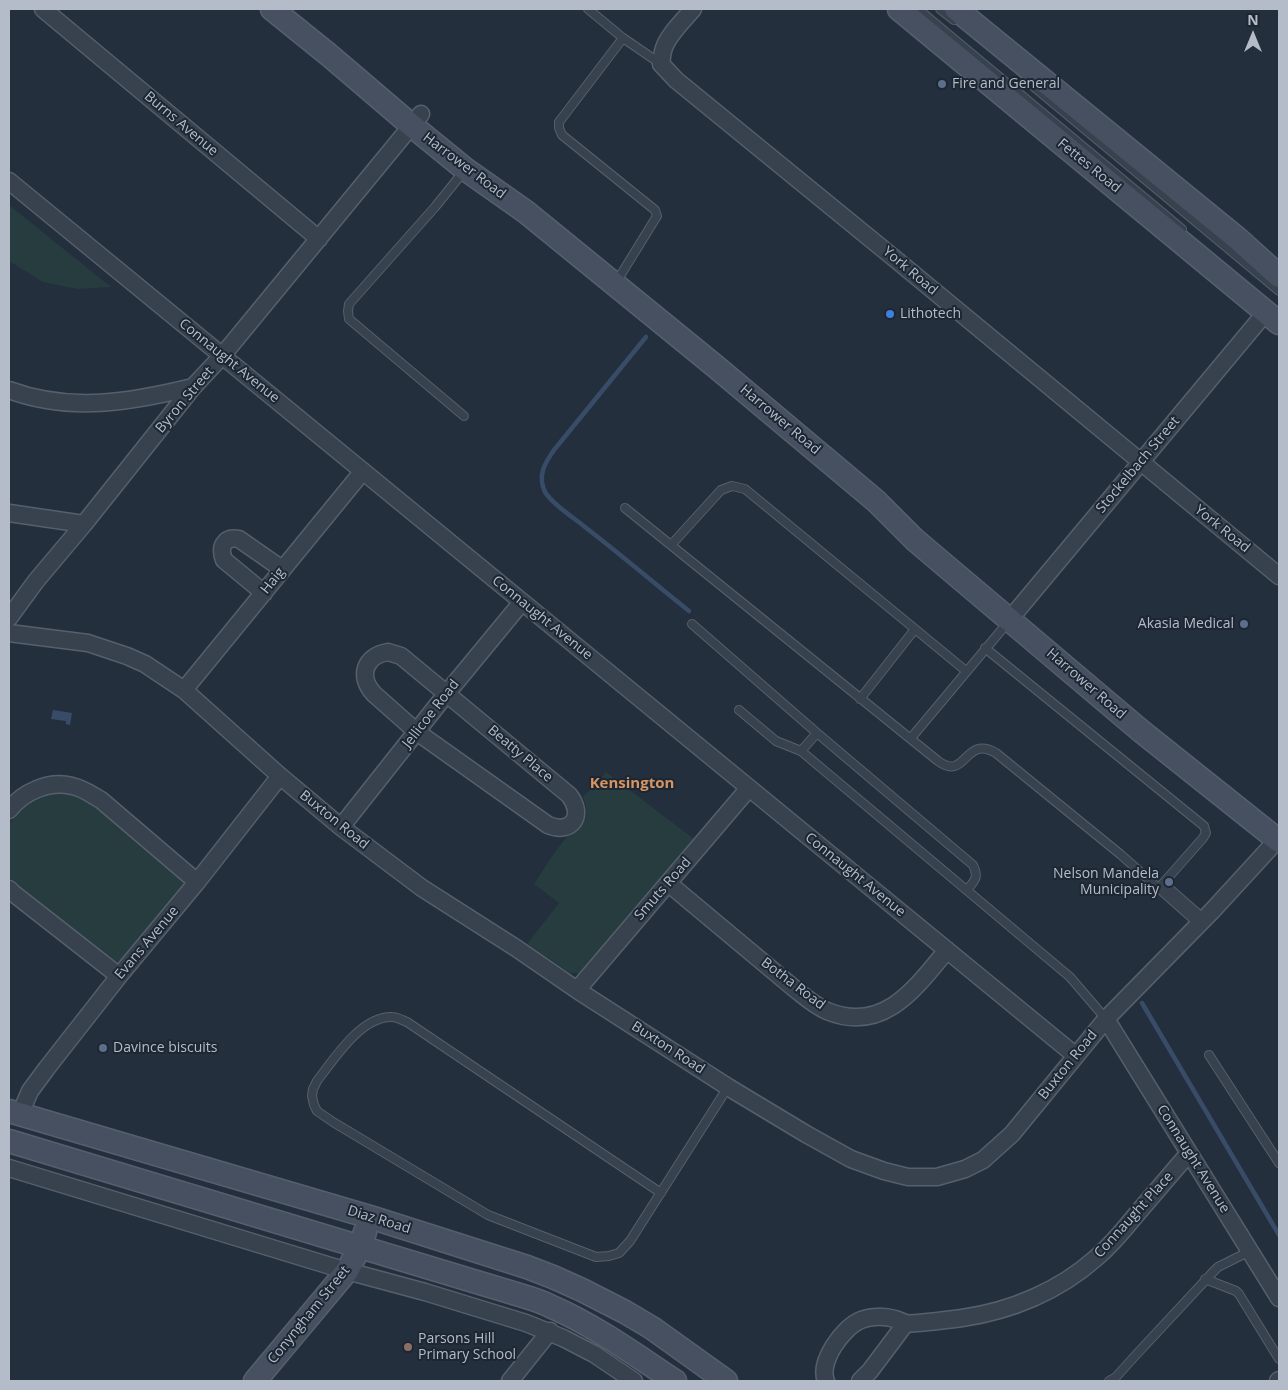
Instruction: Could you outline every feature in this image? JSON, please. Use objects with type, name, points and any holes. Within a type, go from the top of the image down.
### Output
[{"type":"street","name":"Burns Avenue","points":[[44,9],[320,238]]},
{"type":"street","points":[[661,64],[664,47],[693,9]]},
{"type":"street","name":"Fettes Road","points":[[899,9],[1273,318]]},
{"type":"street","name":"Harrower Road","points":[[280,10],[329,55],[565,230],[1014,614],[1141,731],[1279,836]]},
{"type":"street","points":[[959,18],[1238,240],[1279,276]]},
{"type":"street","name":"York Road","points":[[661,64],[676,80],[1279,576]]},
{"type":"street","name":"Byron Street","points":[[9,618],[36,581],[193,387],[222,356],[416,119]]},
{"type":"street","name":"Harrower Road","points":[[416,119],[465,169],[526,212],[715,366],[876,501],[915,540],[1014,614]]},
{"type":"street","name":"Connaught Avenue","points":[[9,181],[1076,1056]]},
{"type":"street","name":"Stockelbach Street","points":[[1014,614],[1140,462],[1273,318]]},
{"type":"street","points":[[9,390],[46,400],[74,403],[105,403],[149,398],[193,387]]},
{"type":"street","name":"Haig","points":[[184,690],[363,471]]},
{"type":"street","points":[[9,513],[84,524]]},
{"type":"street","points":[[264,593],[224,560],[222,552],[224,544],[228,540],[239,539],[282,569]]},
{"type":"street","name":"Jellicoe Road","points":[[341,827],[522,602]]},
{"type":"street","name":"Buxton Road","points":[[9,633],[88,643],[145,664],[184,690],[280,776],[341,827],[422,888],[516,948],[576,990],[728,1087],[806,1134],[851,1159],[884,1172],[908,1177],[938,1177],[965,1169],[982,1160],[996,1149],[1012,1134],[1106,1019],[1201,921],[1279,836]]},
{"type":"street","name":"Beatty Place","points":[[388,652],[401,656],[569,795],[575,802],[577,813],[568,827],[556,828],[548,824],[417,732],[368,688],[364,676],[369,663],[375,656],[388,652]]},
{"type":"street","name":"Evans Avenue","points":[[14,1112],[119,976],[197,882],[280,776]]},
{"type":"street","points":[[9,810],[26,794],[44,787],[57,785],[72,786],[100,800],[197,882]]},
{"type":"street","name":"Smuts Road","points":[[576,990],[749,788]]},
{"type":"street","name":"Botha Road","points":[[668,882],[795,989],[815,1004],[840,1015],[853,1018],[868,1017],[895,1006],[923,979],[947,950]]},
{"type":"street","points":[[9,889],[119,976]]},
{"type":"street","name":"Connaught Avenue","points":[[1106,1019],[1279,1298]]},
{"type":"street","name":"Diaz Road","points":[[14,1112],[370,1217],[527,1267],[560,1280],[625,1312],[652,1328],[726,1381]]},
{"type":"street","points":[[9,1141],[552,1306],[612,1340],[675,1381]]},
{"type":"street","name":"Connaught Place","points":[[826,1381],[824,1368],[827,1360],[844,1333],[862,1320],[877,1318],[896,1319],[906,1324],[966,1317],[1023,1302],[1046,1292],[1072,1277],[1097,1258],[1190,1153]]},
{"type":"street","points":[[9,1168],[550,1331],[594,1354],[634,1381]]},
{"type":"street","name":"Conyngham Street","points":[[255,1381],[347,1271],[360,1247],[370,1217]]},
{"type":"street","points":[[860,1381],[870,1371],[906,1324]]},
{"type":"street","points":[[510,1381],[550,1331]]},
{"type":"lane","points":[[588,9],[623,38],[661,64]]},
{"type":"lane","points":[[918,9],[1190,235]]},
{"type":"lane","points":[[940,9],[959,18]]},
{"type":"lane","points":[[620,276],[657,216],[655,210],[562,135],[559,122],[623,38]]},
{"type":"lane","points":[[1028,82],[1279,291]]},
{"type":"lane","points":[[464,416],[350,319],[348,311],[349,304],[435,207],[465,169]]},
{"type":"lane","points":[[671,545],[721,490],[732,486],[745,489],[966,671]]},
{"type":"lane","points":[[624,508],[946,766],[953,767],[971,752],[980,748],[989,749],[1161,885],[1201,921]]},
{"type":"lane","points":[[911,738],[1014,614]]},
{"type":"lane","points":[[692,624],[973,865],[976,879],[967,890]]},
{"type":"lane","points":[[860,699],[915,629]]},
{"type":"lane","points":[[985,648],[1204,826],[1206,833],[1203,838],[1161,885]]},
{"type":"lane","points":[[739,710],[776,740],[801,751],[1070,976],[1106,1019]]},
{"type":"lane","points":[[801,751],[817,733]]},
{"type":"lane","points":[[661,1193],[407,1022],[398,1018],[386,1017],[378,1019],[350,1038],[313,1089],[314,1105],[317,1111],[429,1180],[488,1215],[596,1257],[620,1253],[630,1241],[661,1193],[728,1087]]},
{"type":"lane","points":[[1209,1056],[1279,1163]]},
{"type":"lane","points":[[1109,1381],[1116,1377],[1218,1267],[1250,1251]]},
{"type":"lane","points":[[1205,1279],[1239,1294],[1279,1359]]},
{"type":"green space","points":[[9,205],[111,287],[77,289],[43,282],[9,261]]},
{"type":"green space","points":[[606,772],[694,839],[586,971],[570,973],[527,944],[559,903],[534,884],[565,839],[583,824],[586,817],[586,806],[583,797]]},
{"type":"green space","points":[[65,791],[87,799],[181,875],[184,883],[182,890],[125,961],[114,961],[105,956],[11,884],[9,880],[9,825],[15,814],[29,801],[49,793]]},
{"type":"water","points":[[53,710],[72,713],[70,725],[66,724],[66,721],[51,719]]},
{"type":"waterway","points":[[646,337],[554,450],[543,469],[542,480],[545,492],[558,506],[689,611]]},
{"type":"waterway","points":[[1142,1003],[1279,1235]]},
{"type":"place","name":"Fire and General","points":[[942,84]]},
{"type":"place","name":"Lithotech","points":[[890,314]]},
{"type":"place","name":"Akasia Medical","points":[[1244,624]]},
{"type":"place","name":"Nelson Mandela Municipality","points":[[1169,882]]},
{"type":"place","name":"Davince biscuits","points":[[103,1048]]},
{"type":"place","name":"Parsons Hill Primary School","points":[[408,1347]]},
{"type":"district","name":"Kensington","points":[[632,784]]}]
